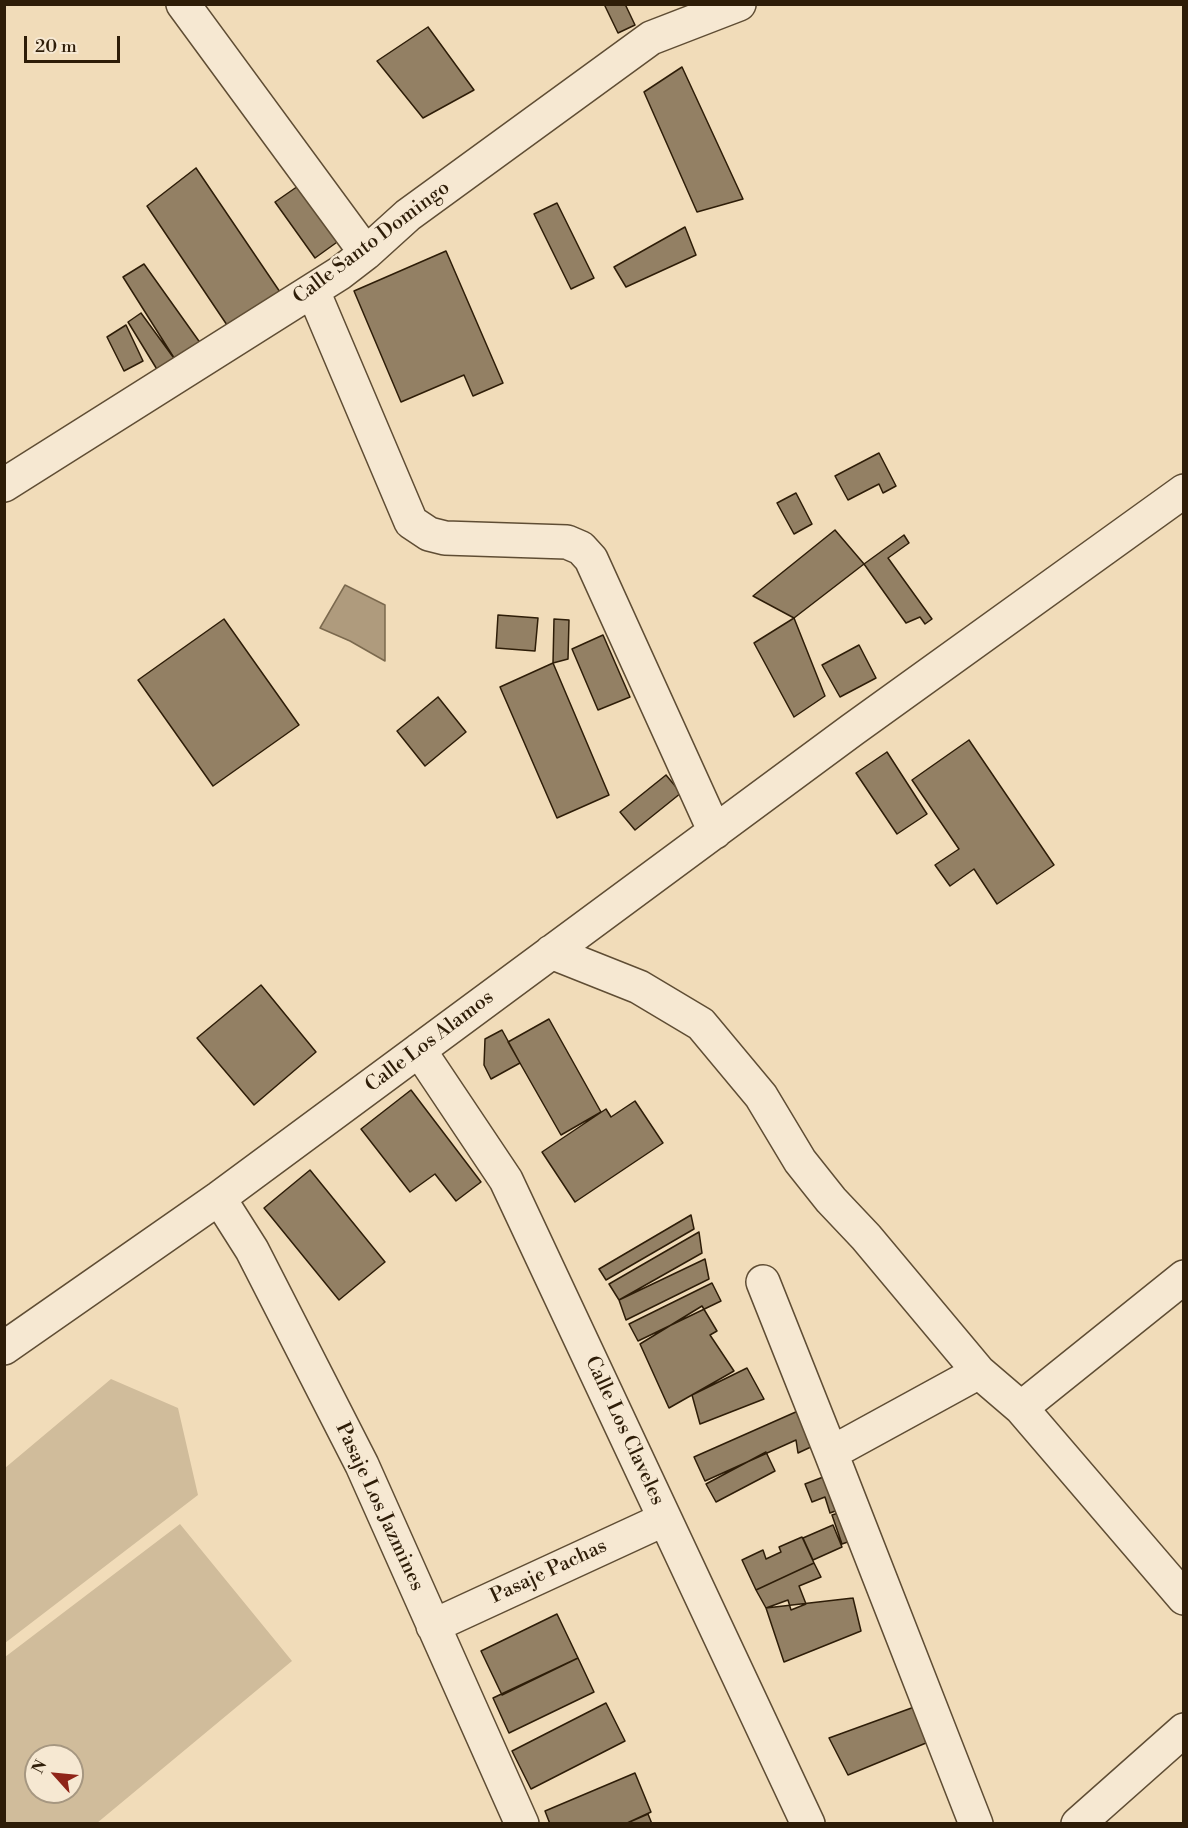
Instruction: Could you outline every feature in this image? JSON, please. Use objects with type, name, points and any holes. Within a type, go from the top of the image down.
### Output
[{"type":"street","points":[[183,4],[366,253]]},
{"type":"street","name":"Calle Santo Domingo","points":[[4,485],[313,291],[366,253],[408,215],[651,38],[739,4]]},
{"type":"street","points":[[313,291],[411,522],[429,534],[445,538],[567,542],[581,548],[591,559],[715,832]]},
{"type":"street","name":"Calle Los Alamos","points":[[4,1348],[219,1198],[852,730],[1184,491]]},
{"type":"street","points":[[551,952],[639,987],[701,1024],[760,1096],[800,1161],[831,1200],[866,1237],[979,1372],[1021,1408],[1184,1598]]},
{"type":"street","name":"Calle Los Claveles","points":[[419,1050],[507,1180],[807,1824]]},
{"type":"street","name":"Pasaje Los Jazmines","points":[[219,1198],[252,1250],[362,1465],[522,1824]]},
{"type":"street","points":[[1021,1408],[1184,1277]]},
{"type":"street","points":[[763,1282],[976,1824]]},
{"type":"street","points":[[831,1453],[979,1372]]},
{"type":"street","name":"Pasaje Pachas","points":[[434,1626],[665,1519]]},
{"type":"street","points":[[1078,1824],[1184,1730]]},
{"type":"shaded area","points":[[345,585],[385,605],[385,661],[350,641],[320,628]]},
{"type":"shaded area","points":[[111,1379],[178,1408],[198,1495],[5,1643],[5,1468]]},
{"type":"shaded area","points":[[180,1524],[292,1661],[97,1823],[5,1823],[5,1657]]},
{"type":"building","points":[[604,4],[625,4],[635,25],[618,33]]},
{"type":"building","points":[[428,27],[474,90],[423,118],[377,61]]},
{"type":"building","points":[[682,67],[743,199],[697,212],[644,92]]},
{"type":"building","points":[[196,168],[280,292],[227,325],[147,206]]},
{"type":"building","points":[[301,184],[340,240],[315,258],[275,202]]},
{"type":"building","points":[[557,203],[594,278],[571,289],[534,214]]},
{"type":"building","points":[[685,227],[696,255],[626,287],[614,267]]},
{"type":"building","points":[[446,251],[503,383],[473,396],[464,375],[401,402],[354,291]]},
{"type":"building","points":[[144,264],[201,344],[176,361],[123,277]]},
{"type":"building","points":[[141,313],[176,361],[158,371],[128,322]]},
{"type":"building","points":[[126,325],[143,361],[124,371],[107,337]]},
{"type":"building","points":[[879,453],[896,486],[883,493],[879,484],[848,500],[835,476]]},
{"type":"building","points":[[796,493],[812,524],[794,534],[777,503]]},
{"type":"building","points":[[835,530],[864,564],[794,618],[753,596]]},
{"type":"building","points":[[904,535],[909,543],[888,558],[932,619],[925,624],[920,617],[906,623],[864,564]]},
{"type":"building","points":[[498,615],[538,618],[535,651],[496,648]]},
{"type":"building","points":[[794,618],[825,696],[794,717],[754,643]]},
{"type":"building","points":[[224,619],[299,725],[213,786],[138,680]]},
{"type":"building","points":[[554,619],[569,620],[568,659],[553,663]]},
{"type":"building","points":[[603,635],[630,697],[598,710],[572,649]]},
{"type":"building","points":[[859,645],[876,678],[840,697],[822,665]]},
{"type":"building","points":[[553,663],[609,795],[557,818],[500,687]]},
{"type":"building","points":[[438,697],[466,732],[425,766],[397,731]]},
{"type":"building","points":[[969,740],[1054,865],[997,904],[974,869],[950,886],[935,865],[959,849],[912,780]]},
{"type":"building","points":[[887,752],[927,814],[897,834],[856,773]]},
{"type":"building","points":[[666,775],[681,793],[635,830],[620,812]]},
{"type":"building","points":[[261,985],[316,1052],[254,1105],[197,1038]]},
{"type":"building","points":[[549,1019],[601,1112],[561,1135],[508,1042]]},
{"type":"building","points":[[502,1030],[520,1063],[491,1079],[484,1065],[485,1039]]},
{"type":"building","points":[[411,1090],[481,1182],[456,1201],[435,1174],[410,1192],[361,1129]]},
{"type":"building","points":[[635,1101],[663,1143],[575,1202],[542,1152],[606,1109],[611,1117]]},
{"type":"building","points":[[310,1170],[385,1262],[339,1300],[264,1208]]},
{"type":"building","points":[[691,1215],[694,1229],[606,1280],[599,1269]]},
{"type":"building","points":[[699,1232],[702,1253],[619,1300],[609,1284]]},
{"type":"building","points":[[705,1259],[709,1279],[626,1320],[619,1300]]},
{"type":"building","points":[[712,1283],[721,1301],[638,1341],[629,1324]]},
{"type":"building","points":[[702,1306],[717,1331],[710,1335],[734,1371],[669,1408],[640,1344]]},
{"type":"building","points":[[747,1368],[764,1399],[700,1424],[692,1395]]},
{"type":"building","points":[[798,1411],[813,1446],[798,1453],[796,1440],[705,1481],[694,1457]]},
{"type":"building","points":[[766,1452],[775,1471],[716,1502],[706,1484]]},
{"type":"building","points":[[831,1474],[843,1508],[830,1513],[825,1497],[812,1502],[805,1484]]},
{"type":"building","points":[[845,1511],[856,1539],[842,1544],[832,1515]]},
{"type":"building","points":[[833,1525],[842,1547],[813,1560],[803,1538]]},
{"type":"building","points":[[802,1537],[814,1563],[756,1590],[742,1560],[763,1550],[766,1559],[781,1552],[779,1547]]},
{"type":"building","points":[[814,1563],[821,1577],[799,1586],[806,1604],[791,1610],[788,1600],[766,1608],[756,1590]]},
{"type":"building","points":[[853,1598],[861,1631],[784,1662],[766,1608]]},
{"type":"building","points":[[557,1614],[578,1658],[502,1695],[481,1651]]},
{"type":"building","points":[[578,1658],[594,1692],[509,1733],[493,1698]]},
{"type":"building","points":[[606,1703],[625,1741],[531,1789],[512,1751]]},
{"type":"building","points":[[917,1706],[926,1743],[848,1775],[829,1738]]},
{"type":"building","points":[[635,1773],[651,1812],[625,1824],[550,1824],[545,1811]]},
{"type":"building","points":[[648,1814],[652,1824],[625,1824]]}]
